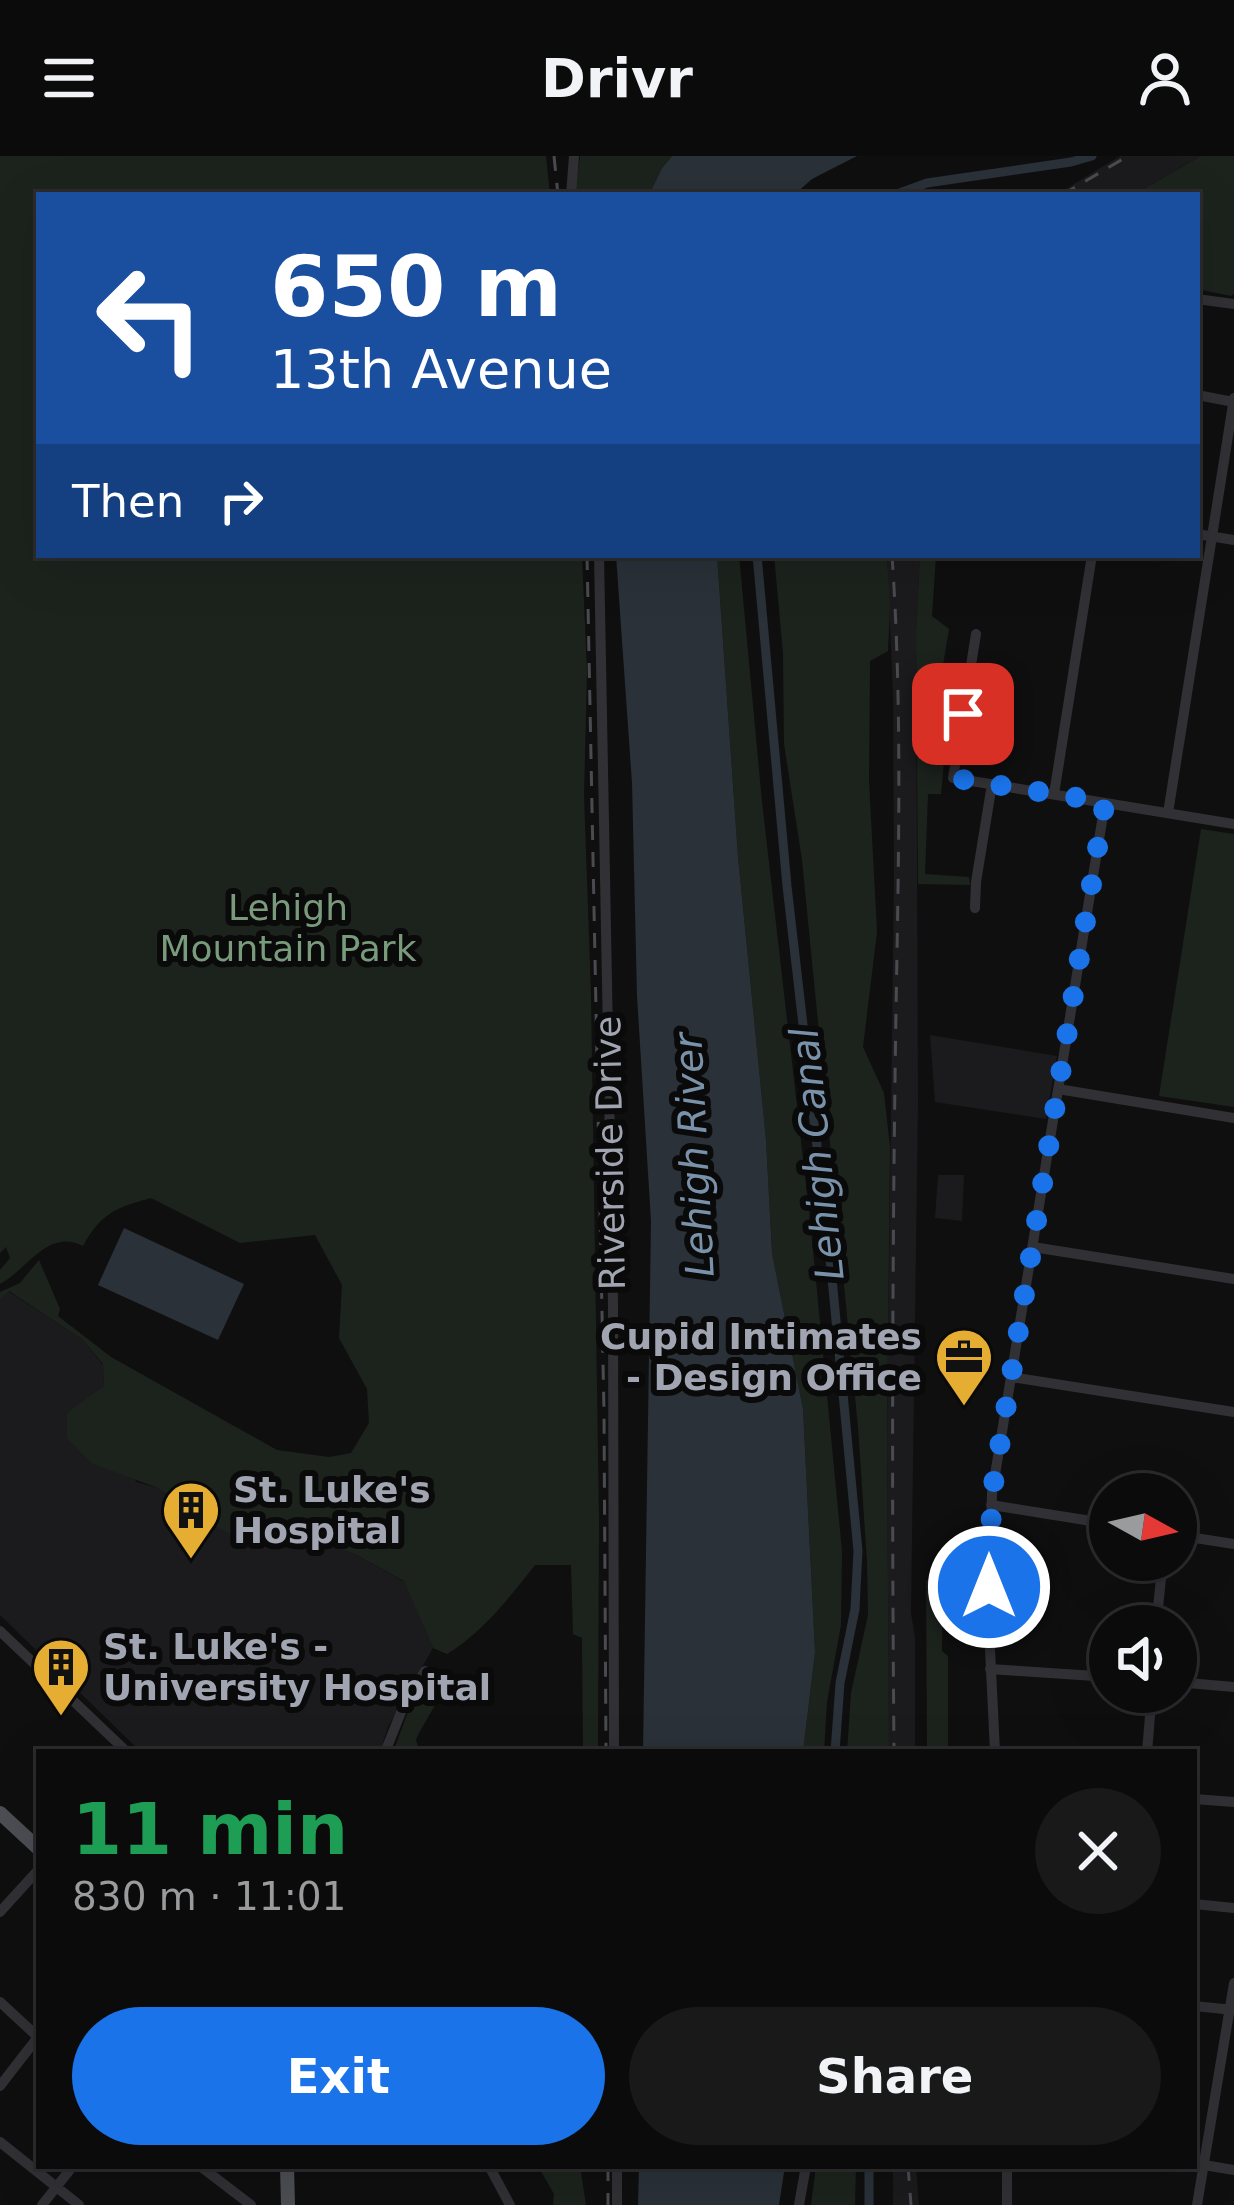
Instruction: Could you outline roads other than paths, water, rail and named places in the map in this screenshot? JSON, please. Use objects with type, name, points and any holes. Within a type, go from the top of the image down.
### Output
[{"type":"main road","points":[[0,1813],[36,1846]]},
{"type":"main road","points":[[287,2169],[288,2205]]},
{"type":"street","points":[[571,192],[574,156]]},
{"type":"street","points":[[1200,299],[1234,304]]},
{"type":"street","points":[[1168,813],[1234,401],[1200,395]]},
{"type":"street","points":[[1200,534],[1234,540]]},
{"type":"street","name":"Riverside Drive","points":[[599,558],[613,1280],[614,1749]]},
{"type":"street","points":[[1054,794],[1092,558]]},
{"type":"street","points":[[976,634],[953,778],[1234,824]]},
{"type":"street","points":[[975,908],[992,784]]},
{"type":"street","points":[[995,1749],[991,1505],[1105,802]]},
{"type":"street","points":[[1058,1089],[1234,1118]]},
{"type":"street","points":[[1033,1247],[1234,1279]]},
{"type":"street","points":[[1011,1377],[1234,1412]]},
{"type":"street","points":[[991,1505],[1089,1521]]},
{"type":"street","points":[[1197,1538],[1234,1544]]},
{"type":"street","points":[[0,1632],[125,1749]]},
{"type":"street","points":[[990,1669],[1089,1676]]},
{"type":"street","points":[[386,1749],[404,1705],[425,1671]]},
{"type":"street","points":[[1197,1684],[1234,1687]]},
{"type":"street","points":[[1147,1749],[1150,1713]]},
{"type":"street","points":[[1197,1799],[1234,1802]]},
{"type":"street","points":[[0,1912],[36,1872]]},
{"type":"street","points":[[1197,1904],[1234,1908]]},
{"type":"street","points":[[1197,2205],[1234,1983]]},
{"type":"street","points":[[0,2002],[36,2035]]},
{"type":"street","points":[[1197,2006],[1232,2010]]},
{"type":"street","points":[[0,2086],[36,2040]]},
{"type":"street","points":[[1217,2089],[1234,2090]]},
{"type":"street","points":[[0,2142],[79,2205]]},
{"type":"street","points":[[1204,2165],[1234,2170]]},
{"type":"street","points":[[43,2205],[71,2169]]},
{"type":"street","points":[[204,2169],[250,2205]]},
{"type":"street","points":[[491,2169],[510,2205]]},
{"type":"street","points":[[617,2169],[617,2205]]},
{"type":"street","points":[[800,2205],[806,2169]]},
{"type":"street","points":[[1007,2169],[1007,2205]]},
{"type":"water","points":[[672,156],[857,156],[797,192],[650,192]]},
{"type":"water","name":"Lehigh River","points":[[616,558],[717,558],[772,1253],[803,1409],[815,1652],[803,1749],[643,1749],[651,1221],[637,996],[632,783]]},
{"type":"water","points":[[124,1228],[244,1284],[218,1340],[98,1285]]},
{"type":"water","points":[[639,2169],[785,2169],[779,2205],[638,2205]]},
{"type":"waterway","name":"Lehigh Canal","points":[[902,192],[927,183],[1092,156]]},
{"type":"waterway","name":"Lehigh Canal","points":[[757,558],[858,1551],[855,1609],[840,1683],[835,1749]]},
{"type":"waterway","name":"Lehigh Canal","points":[[869,2169],[869,2205]]},
{"type":"railway","points":[[554,156],[558,192]]},
{"type":"railway","points":[[1067,192],[1128,156]]},
{"type":"railway","points":[[587,558],[606,1749]]},
{"type":"railway","points":[[892,558],[899,752],[894,1749]]},
{"type":"railway","points":[[608,2169],[608,2205]]},
{"type":"railway","points":[[908,2169],[911,2205]]},
{"type":"place","name":"Cupid Intimates - Design Office","points":[[964,1408]]},
{"type":"place","name":"St. Luke's Hospital","points":[[191,1561]]},
{"type":"place","name":"St. Luke's - University Hospital","points":[[61,1718]]},
{"type":"park label","name":"Lehigh Mountain Park","points":[[288,928]]}]
